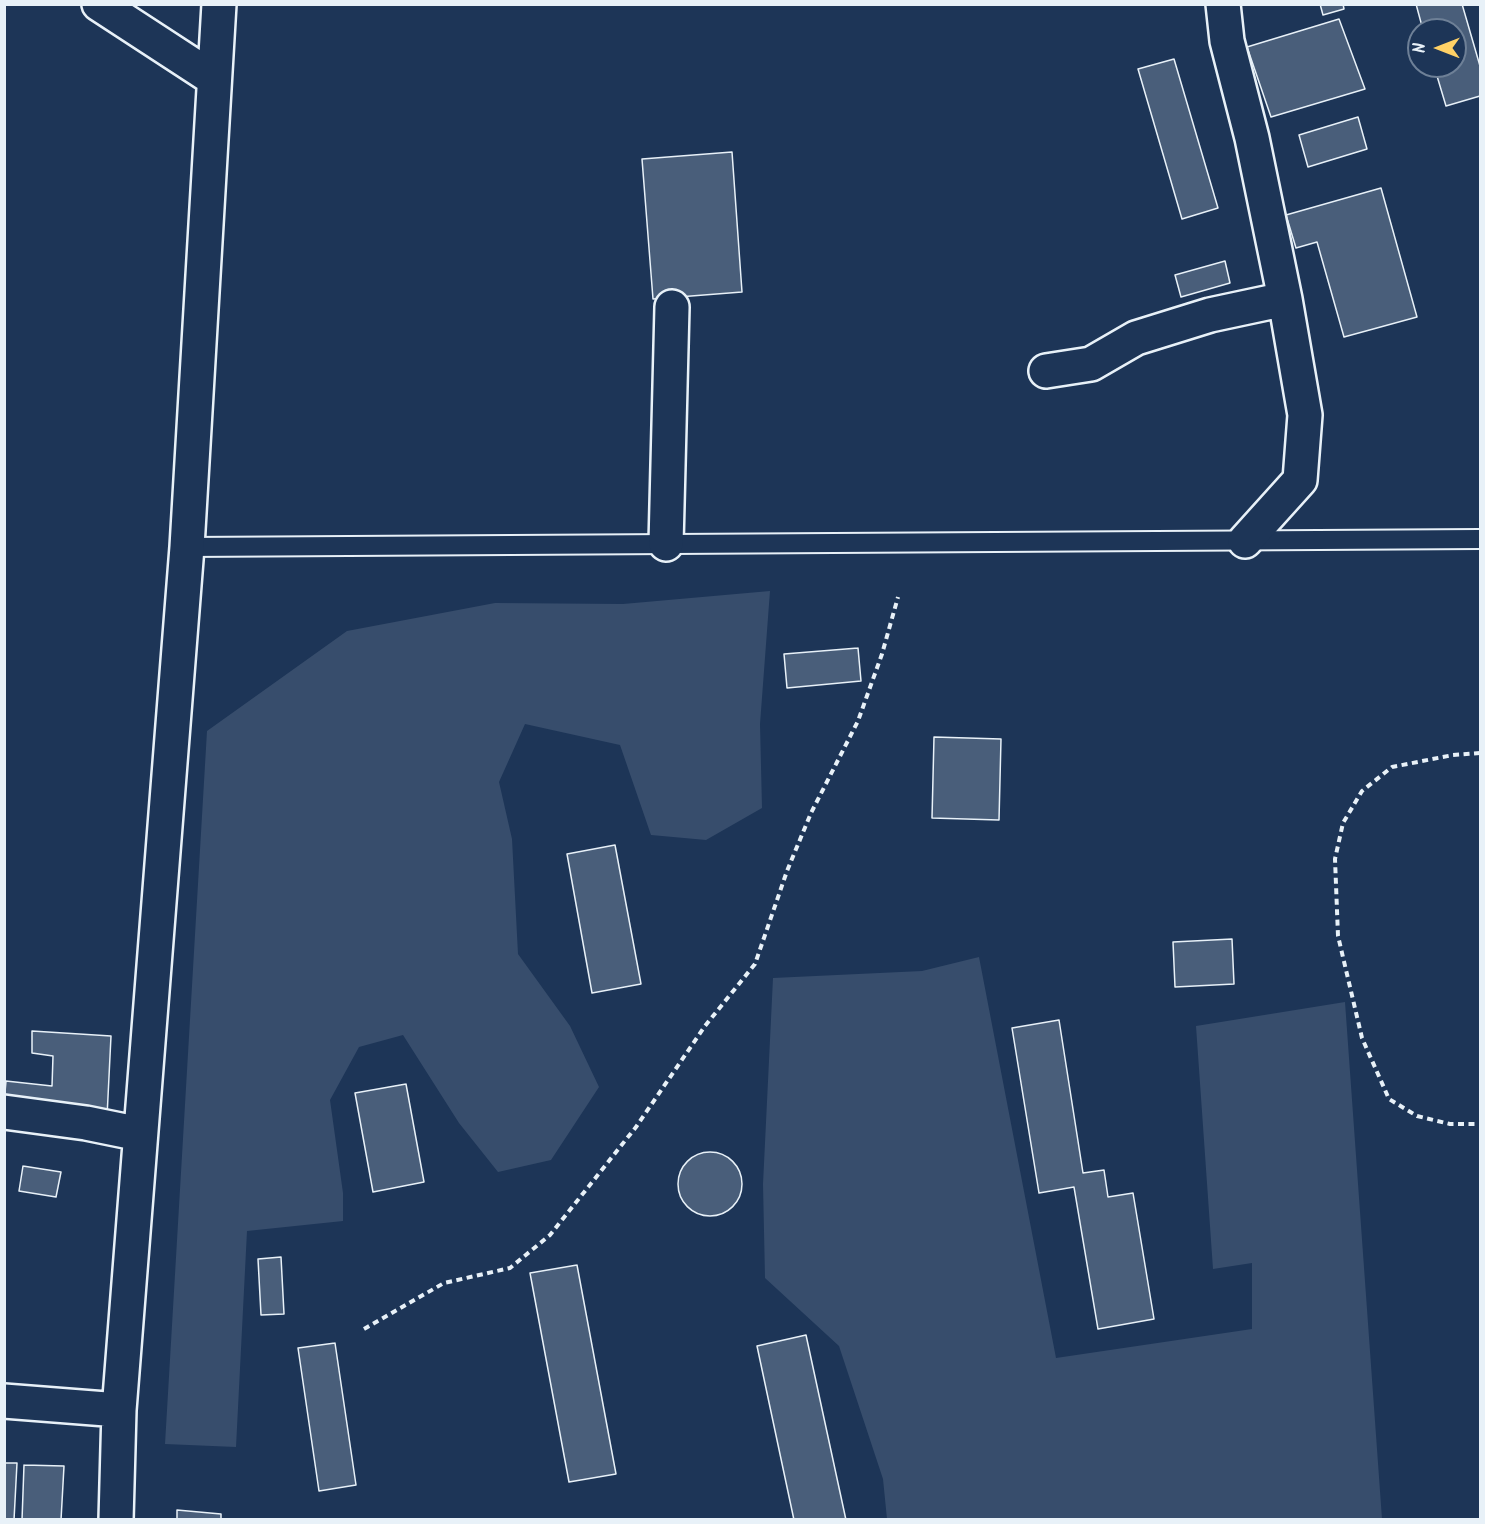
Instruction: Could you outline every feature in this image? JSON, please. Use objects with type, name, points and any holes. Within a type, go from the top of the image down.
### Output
[{"type":"street","points":[[99,4],[214,80]]},
{"type":"street","points":[[116,1520],[119,1410],[187,548],[219,4]]},
{"type":"street","points":[[1223,4],[1227,41],[1252,138],[1286,299],[1305,415],[1300,480],[1245,541]]},
{"type":"street","points":[[1046,371],[1091,364],[1136,338],[1210,315],[1286,299]]},
{"type":"street","points":[[666,544],[672,307]]},
{"type":"street","points":[[4,1112],[87,1123],[140,1134]]},
{"type":"street","points":[[4,1401],[119,1410]]},
{"type":"lane","points":[[187,548],[1480,539]]},
{"type":"path","points":[[364,1329],[444,1283],[510,1268],[550,1235],[636,1127],[705,1026],[755,964],[787,871],[811,813],[858,721],[882,654],[898,597]]},
{"type":"path","points":[[1480,753],[1453,755],[1392,767],[1362,791],[1343,823],[1335,859],[1338,936],[1362,1038],[1389,1099],[1417,1116],[1450,1124],[1480,1124]]},
{"type":"shaded area","points":[[770,591],[760,724],[762,808],[706,840],[651,835],[620,745],[525,724],[499,782],[512,839],[518,954],[570,1026],[599,1087],[551,1160],[498,1172],[459,1123],[403,1035],[359,1047],[330,1100],[343,1193],[343,1221],[247,1231],[236,1447],[165,1444],[207,731],[347,631],[495,603],[623,604]]},
{"type":"shaded area","points":[[979,957],[1056,1358],[1252,1329],[1252,1263],[1213,1269],[1196,1026],[1345,1002],[1382,1519],[887,1519],[883,1479],[839,1346],[765,1278],[763,1184],[773,978],[922,971]]},
{"type":"building","points":[[1320,4],[1343,4],[1344,9],[1323,15]]},
{"type":"building","points":[[1416,4],[1462,4],[1466,18],[1420,18]]},
{"type":"building","points":[[1339,19],[1365,89],[1271,117],[1247,47]]},
{"type":"building","points":[[1467,21],[1480,66],[1480,96],[1446,106],[1438,78],[1467,78]]},
{"type":"building","points":[[1174,59],[1218,208],[1182,219],[1138,69]]},
{"type":"building","points":[[1358,117],[1367,149],[1308,167],[1299,135]]},
{"type":"building","points":[[732,152],[742,292],[653,299],[642,159]]},
{"type":"building","points":[[1381,188],[1417,317],[1344,337],[1317,242],[1296,248],[1286,215]]},
{"type":"building","points":[[1225,261],[1230,283],[1181,297],[1175,275]]},
{"type":"building","points":[[858,648],[861,681],[787,688],[784,654]]},
{"type":"building","points":[[934,737],[1001,739],[999,820],[932,818]]},
{"type":"building","points":[[615,845],[641,984],[592,993],[567,854]]},
{"type":"building","points":[[1232,939],[1234,984],[1175,987],[1173,942]]},
{"type":"building","points":[[1059,1020],[1083,1173],[1104,1170],[1108,1197],[1133,1193],[1154,1319],[1098,1329],[1074,1187],[1039,1193],[1012,1028]]},
{"type":"building","points":[[32,1031],[111,1036],[107,1117],[4,1103],[6,1081],[52,1086],[53,1056],[32,1053]]},
{"type":"building","points":[[406,1084],[424,1182],[373,1192],[355,1093]]},
{"type":"building","points":[[710,1152],[733,1161],[742,1184],[733,1207],[710,1216],[687,1207],[678,1184],[687,1161]]},
{"type":"building","points":[[23,1166],[61,1172],[56,1197],[19,1191]]},
{"type":"building","points":[[281,1257],[284,1314],[261,1315],[258,1259]]},
{"type":"building","points":[[577,1265],[616,1474],[569,1482],[530,1273]]},
{"type":"building","points":[[806,1335],[846,1520],[794,1520],[757,1346]]},
{"type":"building","points":[[335,1343],[356,1485],[319,1491],[298,1348]]},
{"type":"building","points":[[4,1463],[17,1463],[14,1520],[4,1520]]},
{"type":"building","points":[[24,1465],[64,1466],[61,1520],[22,1520]]},
{"type":"building","points":[[177,1510],[221,1514],[221,1520],[177,1520]]}]
